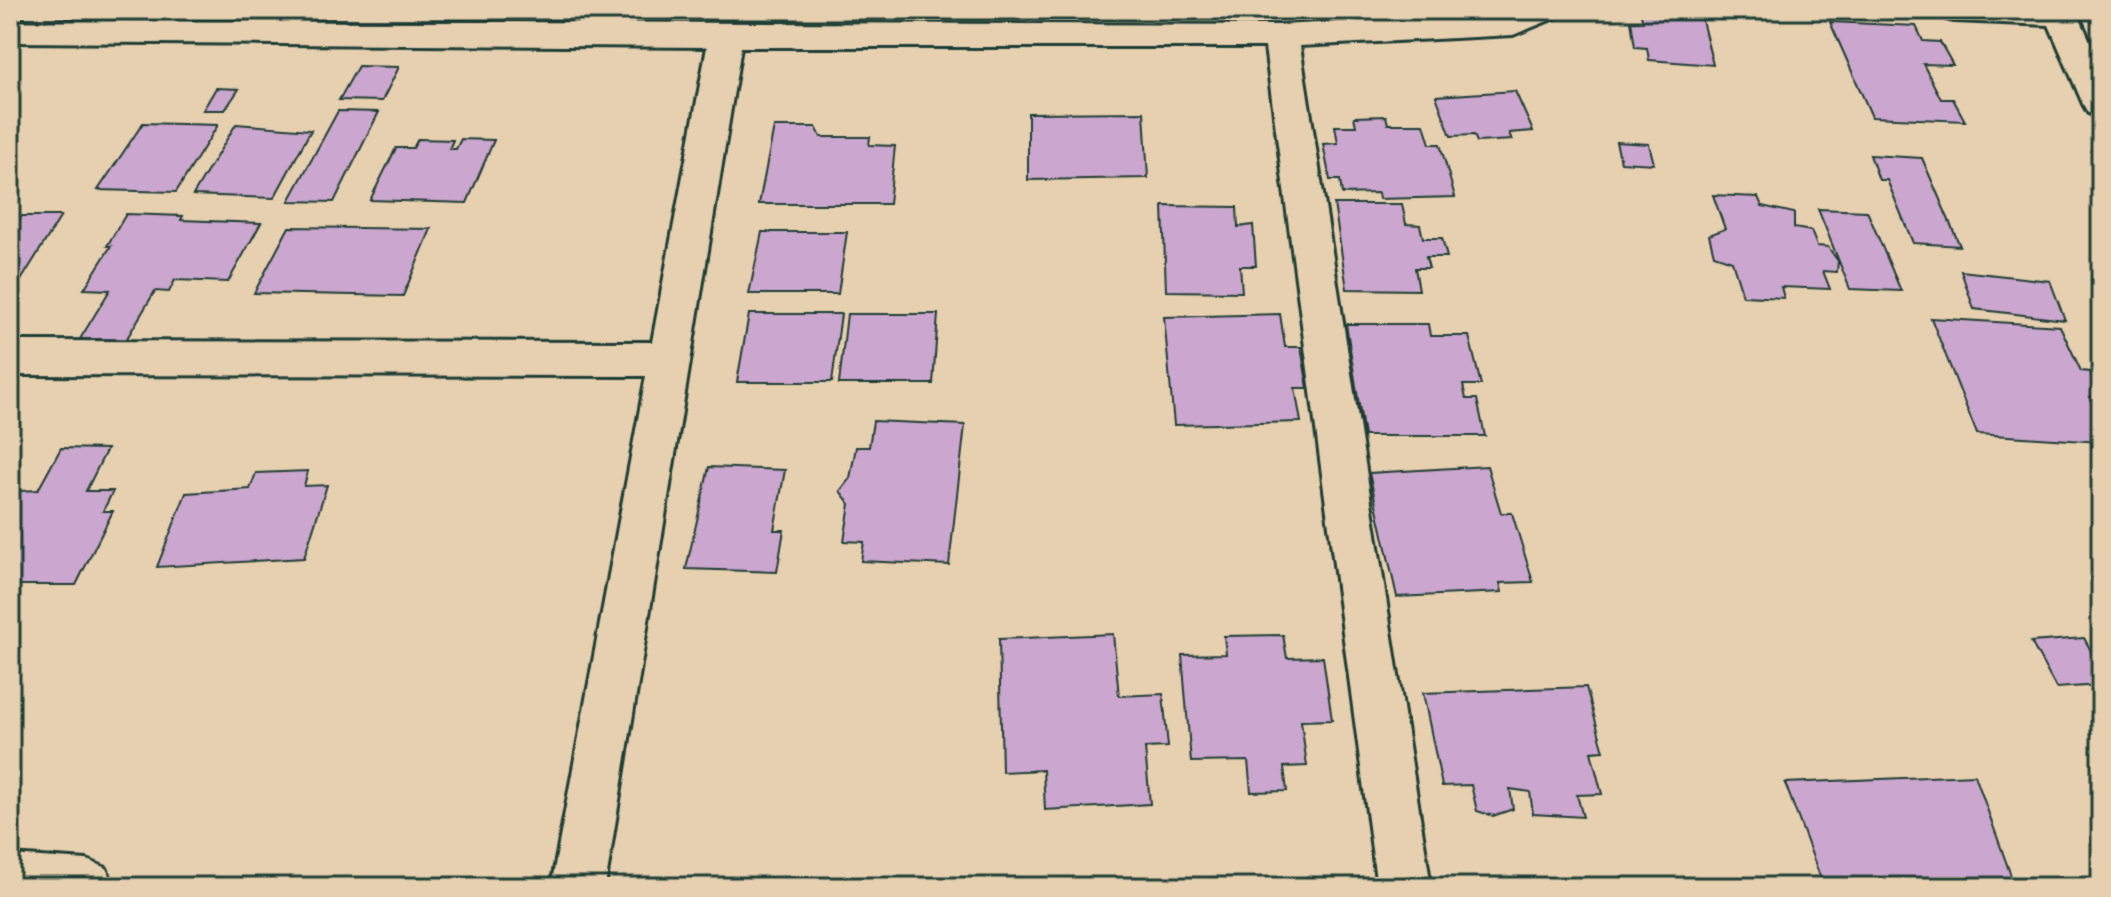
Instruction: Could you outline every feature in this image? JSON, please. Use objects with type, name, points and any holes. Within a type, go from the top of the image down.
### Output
[{"type":"street","points":[[10,31],[145,21],[475,22],[726,36],[1281,36],[1513,24],[1543,10]]},
{"type":"street","points":[[1954,10],[2060,12],[2101,104]]},
{"type":"street","points":[[578,887],[726,36]]},
{"type":"street","points":[[1281,36],[1404,887]]},
{"type":"street","points":[[10,358],[671,359]]},
{"type":"street","points":[[10,882],[87,887]]},
{"type":"building","points":[[1640,10],[1700,12],[1713,65],[1649,60],[1647,48],[1635,47],[1631,21],[1643,22]]},
{"type":"building","points":[[1830,22],[1916,26],[1923,41],[1940,42],[1953,65],[1923,64],[1941,99],[1953,99],[1965,121],[1872,117]]},
{"type":"building","points":[[358,66],[399,67],[382,101],[339,100]]},
{"type":"building","points":[[216,88],[239,89],[225,110],[203,110]]},
{"type":"building","points":[[1515,91],[1533,131],[1509,133],[1512,140],[1477,142],[1474,135],[1451,136],[1436,96]]},
{"type":"building","points":[[338,111],[379,112],[334,202],[289,201]]},
{"type":"building","points":[[1144,112],[1148,178],[1028,180],[1028,113]]},
{"type":"building","points":[[1386,116],[1388,124],[1424,124],[1430,144],[1440,144],[1455,197],[1379,199],[1378,193],[1342,194],[1340,180],[1330,180],[1323,144],[1338,143],[1335,126],[1356,126],[1354,117]]},
{"type":"building","points":[[143,123],[218,125],[176,192],[98,190]]},
{"type":"building","points":[[236,124],[311,130],[274,198],[193,195]]},
{"type":"building","points":[[774,127],[816,127],[821,137],[870,137],[869,145],[895,146],[889,204],[759,204]]},
{"type":"building","points":[[418,139],[453,140],[449,149],[456,149],[461,139],[494,140],[467,203],[370,200],[396,148],[413,148]]},
{"type":"building","points":[[1616,142],[1649,144],[1654,164],[1621,162]]},
{"type":"building","points":[[1870,155],[1922,158],[1960,246],[1913,243],[1887,180],[1879,180]]},
{"type":"building","points":[[1713,195],[1758,197],[1762,206],[1794,213],[1794,228],[1811,231],[1817,246],[1828,247],[1838,261],[1837,272],[1823,271],[1830,289],[1781,287],[1784,298],[1743,296],[1732,261],[1714,255],[1709,235],[1725,229]]},
{"type":"building","points":[[1334,204],[1402,204],[1406,224],[1420,225],[1423,238],[1442,238],[1447,257],[1426,257],[1429,268],[1415,268],[1419,290],[1347,289]]},
{"type":"building","points":[[1163,206],[1237,207],[1238,227],[1253,225],[1256,266],[1240,266],[1242,292],[1166,291]]},
{"type":"building","points":[[1818,209],[1867,211],[1901,291],[1850,289]]},
{"type":"building","points":[[126,214],[261,223],[228,282],[175,280],[169,292],[155,291],[126,340],[80,339],[110,290],[84,289],[111,246],[107,246]]},
{"type":"building","points":[[22,216],[61,216],[10,298],[10,234]]},
{"type":"building","points":[[289,227],[431,229],[403,296],[254,293]]},
{"type":"building","points":[[762,232],[847,232],[838,294],[749,294]]},
{"type":"building","points":[[1961,271],[2050,281],[2065,320],[1974,309]]},
{"type":"building","points":[[749,314],[841,314],[832,382],[737,382]]},
{"type":"building","points":[[847,314],[938,314],[933,384],[839,384]]},
{"type":"building","points":[[1280,314],[1285,347],[1301,347],[1308,388],[1295,388],[1301,422],[1174,425],[1164,317]]},
{"type":"building","points":[[1931,318],[2060,326],[2081,371],[2090,372],[2101,396],[2089,397],[2101,421],[2101,442],[1977,434]]},
{"type":"building","points":[[1346,324],[1428,324],[1430,336],[1469,336],[1481,385],[1463,385],[1466,399],[1477,399],[1485,436],[1364,436]]},
{"type":"building","points":[[873,421],[965,425],[949,565],[861,561],[864,542],[844,541],[850,504],[840,491],[850,478],[856,447],[869,447]]},
{"type":"building","points":[[61,448],[107,449],[86,491],[113,491],[103,511],[113,511],[76,585],[10,585],[10,507],[19,491],[38,490]]},
{"type":"building","points":[[1487,466],[1501,513],[1512,513],[1533,582],[1500,583],[1502,592],[1397,597],[1369,473]]},
{"type":"building","points":[[709,467],[785,470],[774,530],[784,530],[777,572],[686,569]]},
{"type":"building","points":[[308,471],[304,486],[327,485],[304,558],[157,567],[186,493],[250,489],[256,473]]},
{"type":"building","points":[[1113,634],[1119,696],[1163,694],[1168,747],[1145,748],[1150,804],[1045,810],[1043,770],[1002,772],[999,639]]},
{"type":"building","points":[[1283,635],[1287,658],[1323,657],[1332,720],[1301,721],[1307,766],[1284,767],[1287,791],[1251,792],[1248,761],[1191,762],[1182,655],[1226,654],[1224,636]]},
{"type":"building","points":[[2084,638],[2101,669],[2101,685],[2056,688],[2031,642]]},
{"type":"building","points":[[1586,687],[1604,751],[1591,752],[1602,794],[1577,795],[1583,817],[1533,814],[1530,792],[1510,789],[1513,809],[1493,816],[1477,811],[1471,785],[1442,786],[1423,693]]},
{"type":"building","points":[[1975,775],[2015,887],[1824,887],[1785,783]]}]
